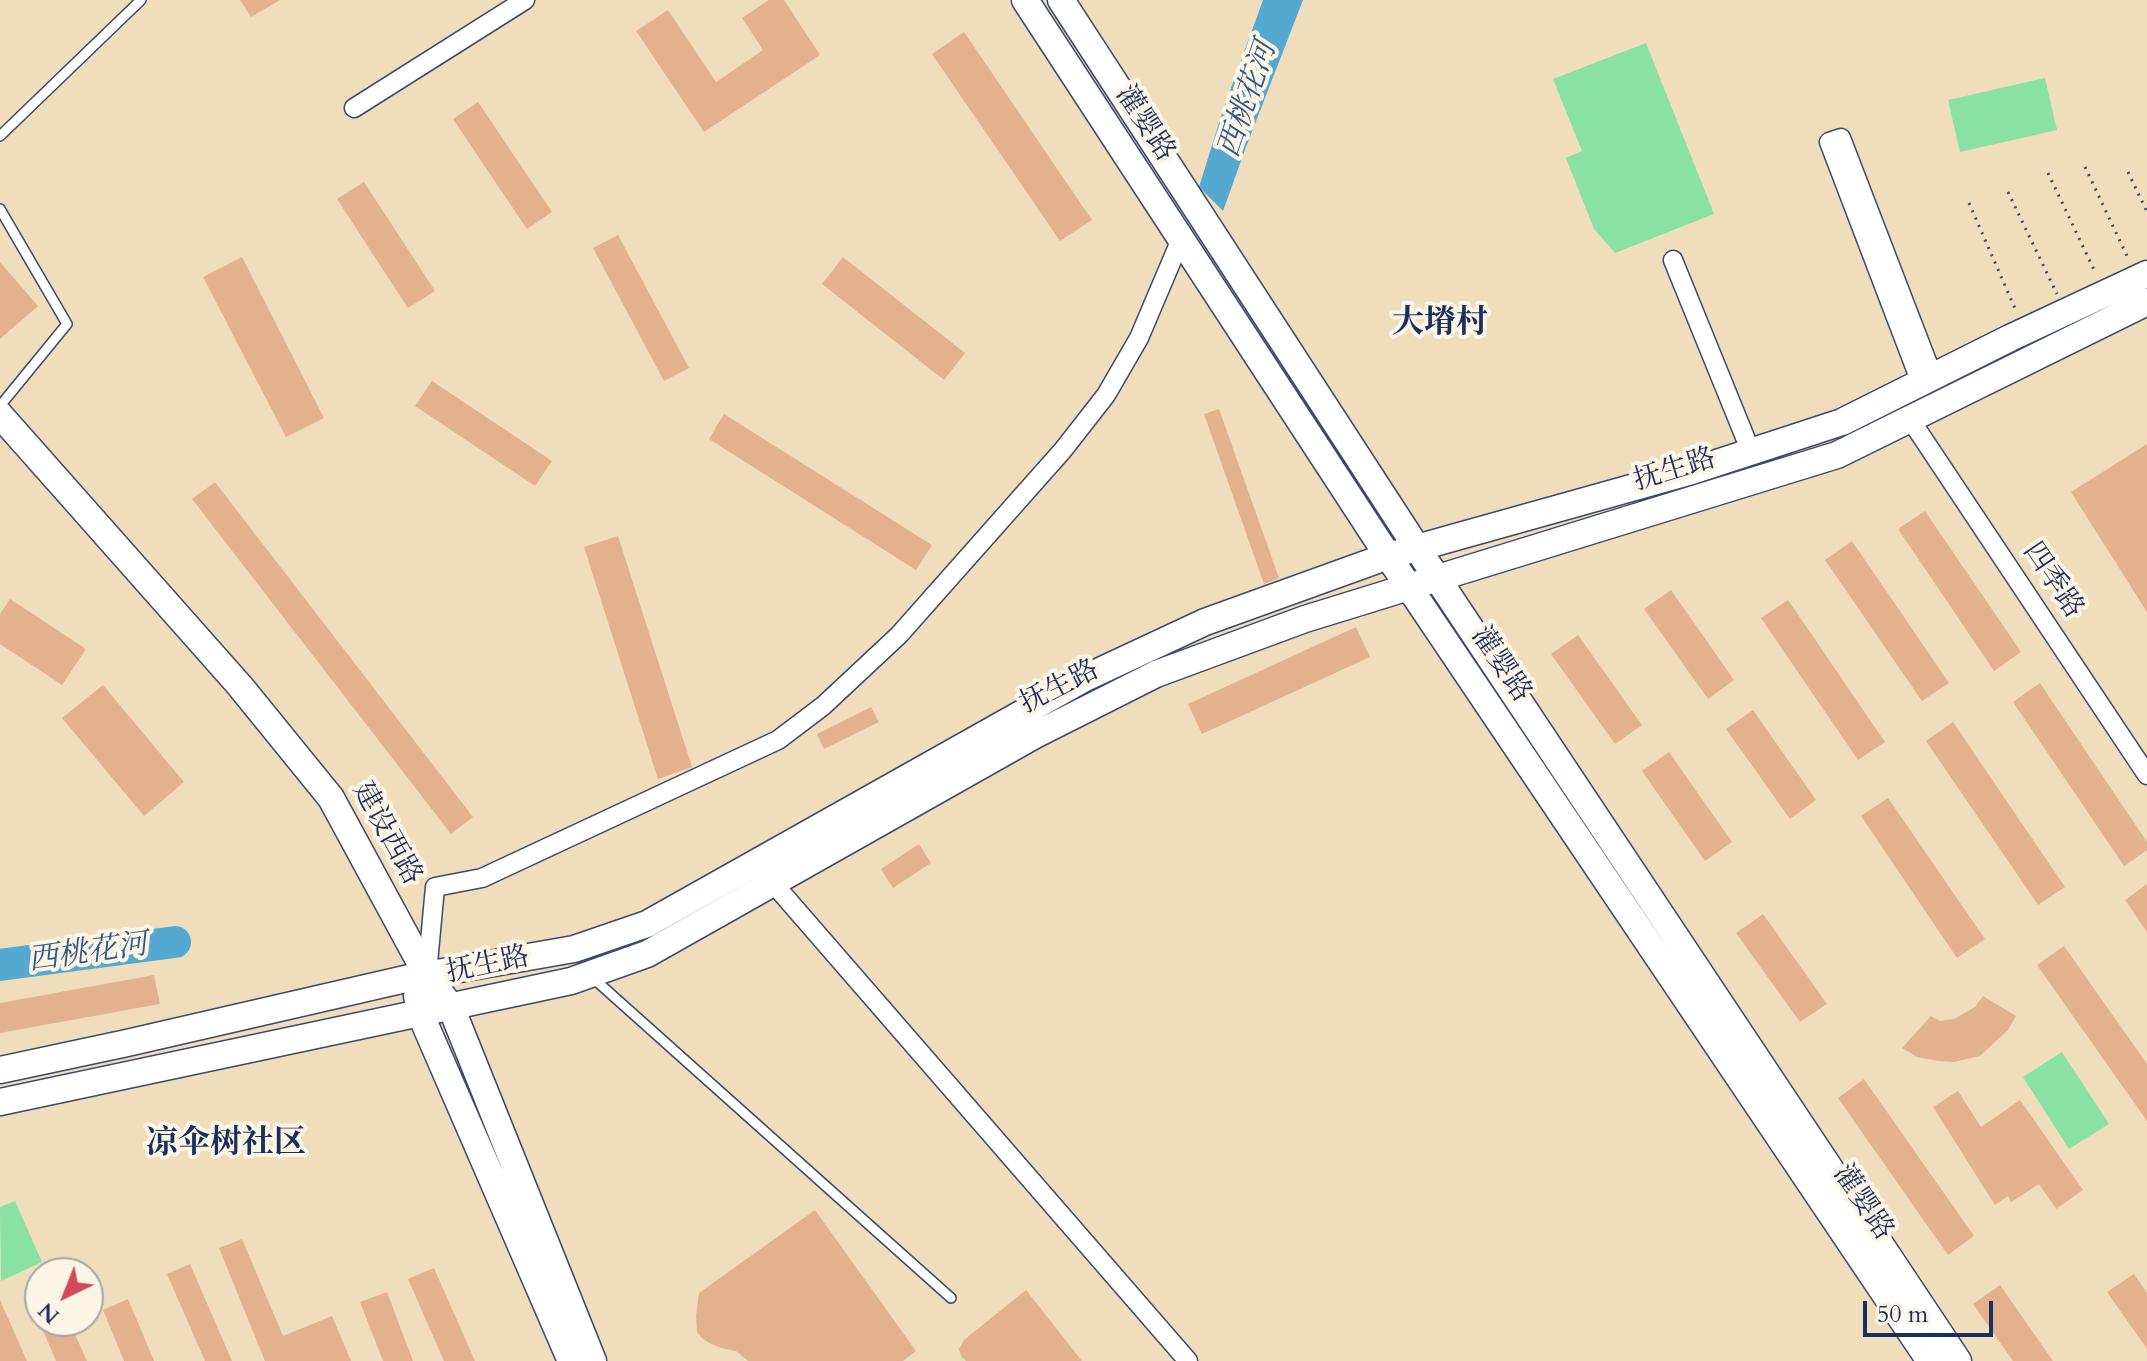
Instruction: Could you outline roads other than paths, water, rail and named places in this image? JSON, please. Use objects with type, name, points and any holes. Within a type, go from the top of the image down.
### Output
[{"type":"main road","name":"灌婴路","points":[[1025,0],[1388,556],[1930,1361]]},
{"type":"main road","name":"灌婴路","points":[[1061,0],[1417,548],[1958,1361]]},
{"type":"main road","name":"抚生路","points":[[0,1070],[420,976],[574,949],[647,924],[1085,678],[1205,622],[1388,556],[1692,471],[1842,422],[2066,312],[2106,294],[2144,285]]},
{"type":"main road","name":"抚生路","points":[[0,1102],[571,981],[647,954],[1035,735],[1156,674],[1305,619],[1837,455],[1910,419],[2144,285]]},
{"type":"main road","name":"建设西路","points":[[0,415],[240,686],[331,798],[420,976],[420,1013],[571,1361]]},
{"type":"main road","name":"建设西路","points":[[0,430],[230,694],[321,805],[420,976],[451,1007],[593,1361]]},
{"type":"street","points":[[354,108],[525,0]]},
{"type":"street","points":[[1841,138],[1927,380],[1829,142],[1841,138]]},
{"type":"street","points":[[420,976],[435,887],[482,878],[778,740],[823,706],[899,635],[1063,450],[1106,395],[1139,338],[1181,239]]},
{"type":"street","points":[[1673,260],[1751,452]]},
{"type":"street","name":"四季路","points":[[1910,419],[2147,775]]},
{"type":"street","points":[[773,883],[1188,1361]]},
{"type":"lane","points":[[0,136],[141,0]]},
{"type":"lane","points":[[0,209],[67,324],[0,406]]},
{"type":"lane","points":[[589,974],[951,1298]]},
{"type":"water","points":[[1263,0],[1303,0],[1223,211],[1199,187]]},
{"type":"waterway","name":"西桃花河","points":[[0,965],[175,942]]},
{"type":"district","name":"大塉村","points":[[1440,325]]},
{"type":"district","name":"凉伞树社区","points":[[226,1145]]}]
